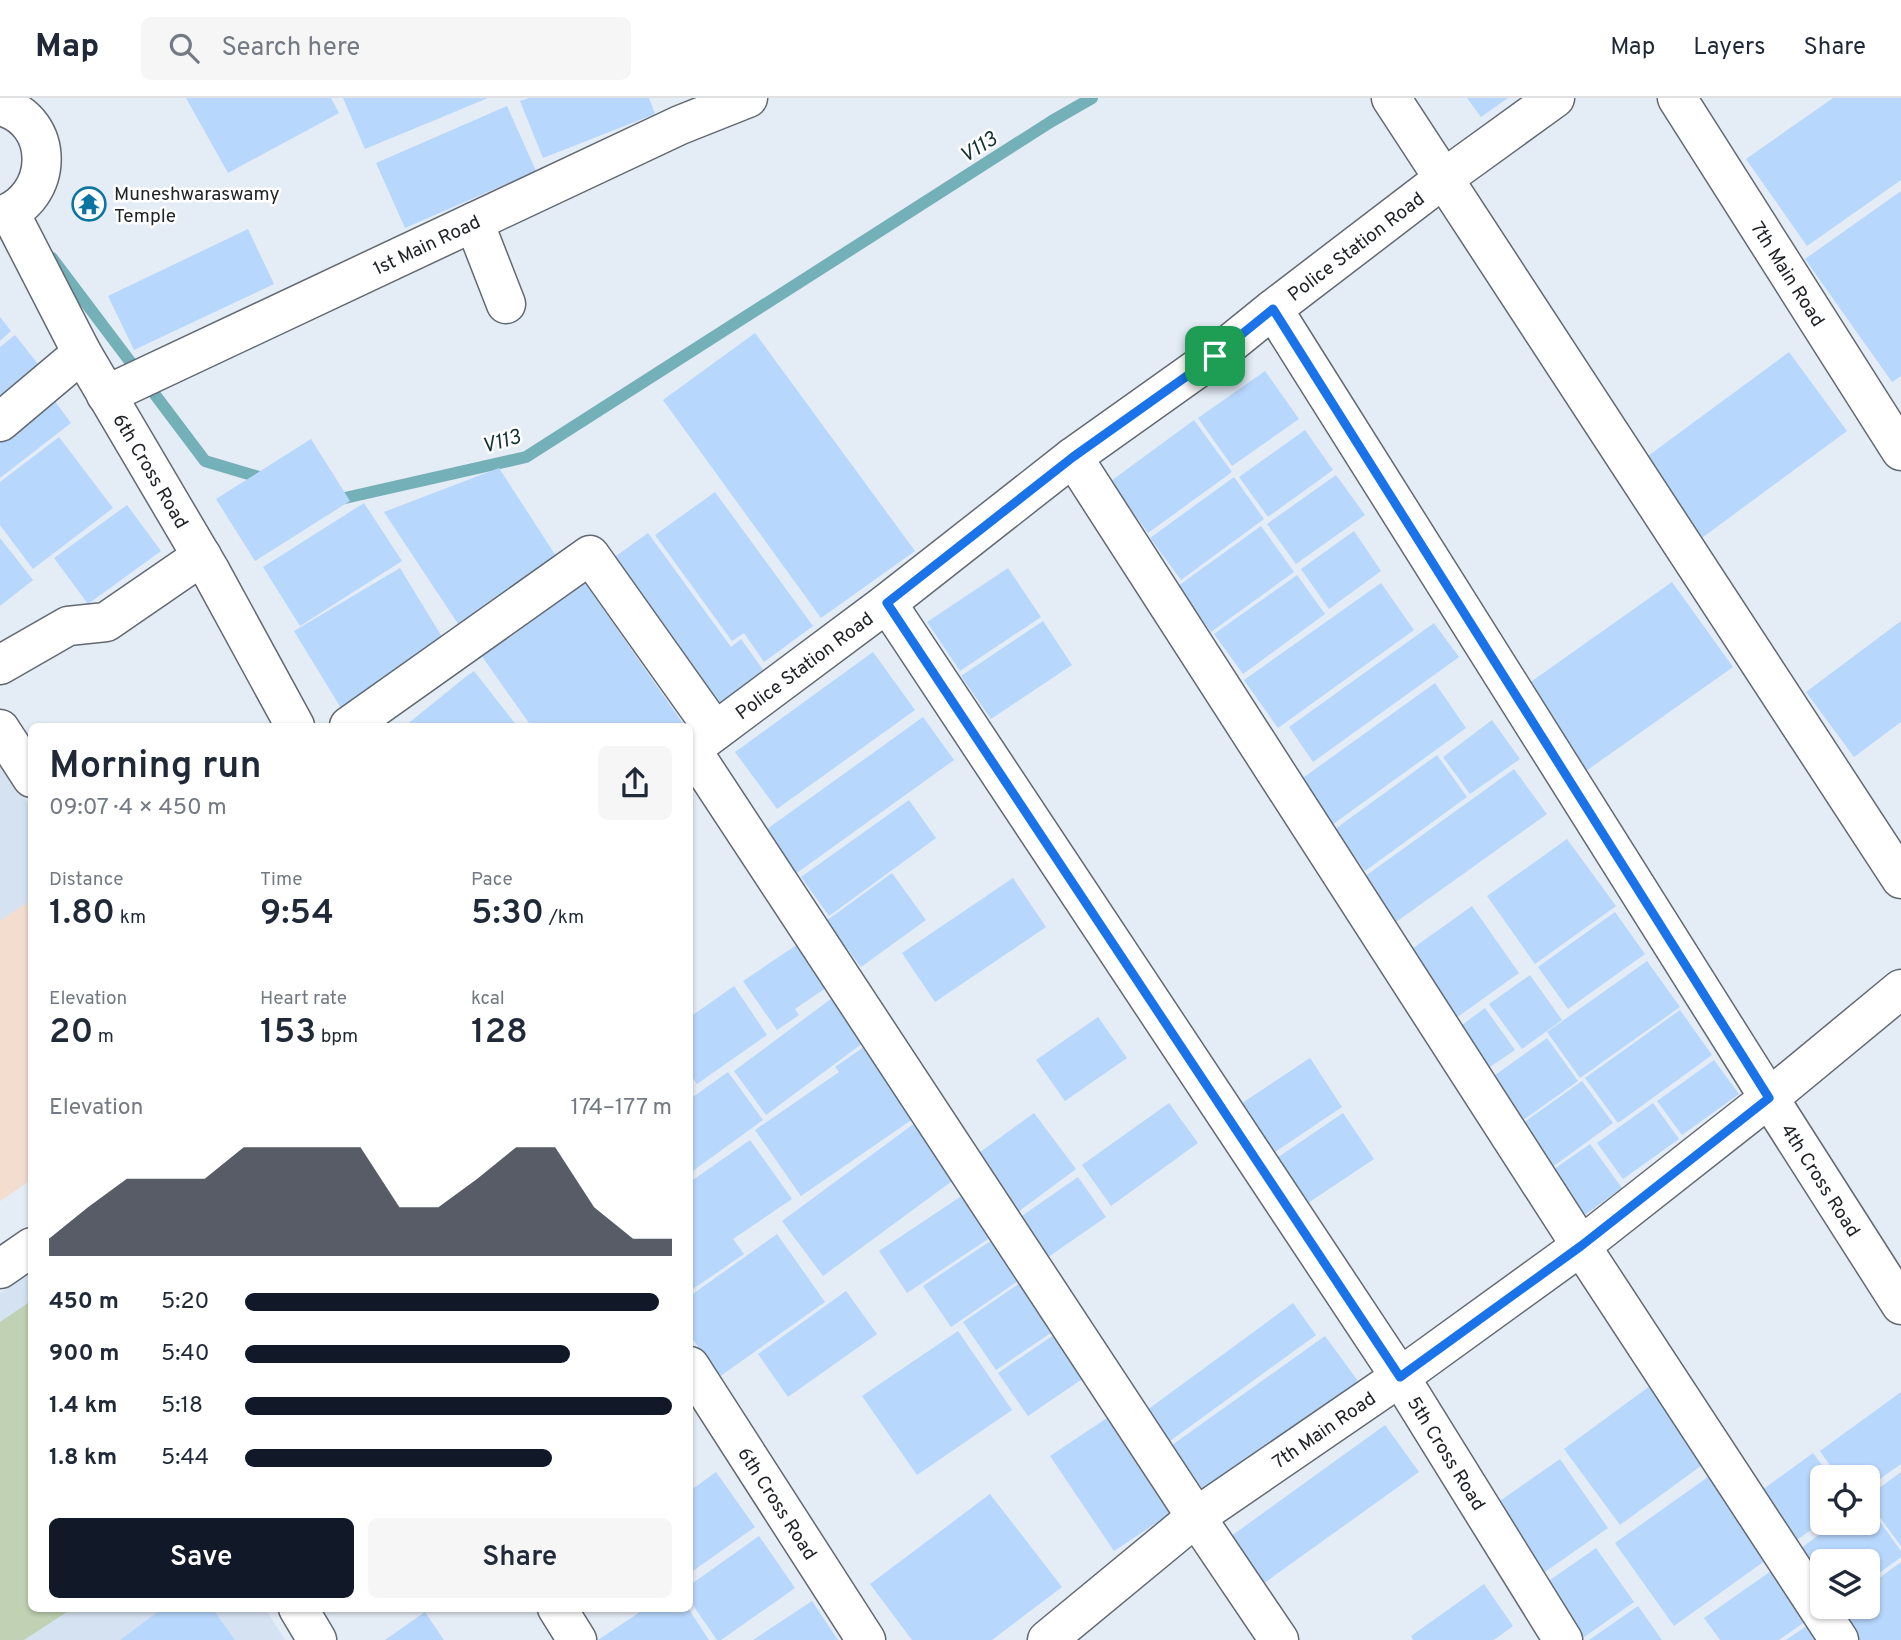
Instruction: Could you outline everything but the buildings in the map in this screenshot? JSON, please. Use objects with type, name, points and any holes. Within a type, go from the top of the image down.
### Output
[{"type":"street","name":"1st Main Road","points":[[115,391],[474,222],[675,112],[748,98]]},
{"type":"street","points":[[1391,98],[1901,879]]},
{"type":"street","name":"Police Station Road","points":[[698,743],[887,603],[1073,457],[1215,356],[1443,179],[1555,98]]},
{"type":"street","name":"7th Main Road","points":[[1676,98],[1897,436]]},
{"type":"street","points":[[5,214],[26,202],[36,187],[42,169],[41,150],[35,132],[7,104]]},
{"type":"street","name":"6th Cross Road","points":[[5,214],[82,354],[115,391],[293,723]]},
{"type":"street","points":[[474,222],[506,304]]},
{"type":"street","name":"4th Cross Road","points":[[1273,309],[1901,1305]]},
{"type":"street","points":[[0,422],[82,354]]},
{"type":"street","points":[[1073,457],[1581,1246],[1839,1640]]},
{"type":"street","points":[[353,723],[590,555],[687,723]]},
{"type":"street","points":[[0,665],[68,626],[106,622],[202,556]]},
{"type":"street","name":"5th Cross Road","points":[[887,603],[1400,1377],[1563,1640]]},
{"type":"street","points":[[0,729],[28,772]]},
{"type":"street","points":[[698,743],[1196,1517],[1279,1640]]},
{"type":"street","name":"7th Main Road","points":[[1047,1640],[1196,1517],[1400,1377],[1581,1246],[1769,1098],[1901,989]]},
{"type":"street","points":[[0,1269],[28,1250]]},
{"type":"street","name":"6th Cross Road","points":[[693,1371],[866,1640]]},
{"type":"street","points":[[300,1612],[317,1640]]},
{"type":"street","points":[[560,1612],[577,1640]]},
{"type":"shaded area","points":[[0,762],[28,804],[28,902],[0,921]]},
{"type":"shaded area","points":[[28,902],[28,1182],[0,1201],[0,921]]},
{"type":"shaded area","points":[[28,1275],[28,1612],[268,1612],[285,1640],[0,1640],[0,1293]]},
{"type":"green space","points":[[28,1303],[28,1612],[67,1612],[24,1640],[0,1640],[0,1322]]},
{"type":"waterway","name":"V113","points":[[334,499],[526,457],[1092,98]]},
{"type":"waterway","name":"V113","points":[[52,258],[205,461],[269,480]]},
{"type":"place","name":"Muneshwaraswamy Temple","points":[[89,204]]},
{"type":"route","points":[[1273,309],[1769,1098],[1581,1246],[1400,1377],[887,603],[1073,457],[1215,356],[1273,309]]}]
